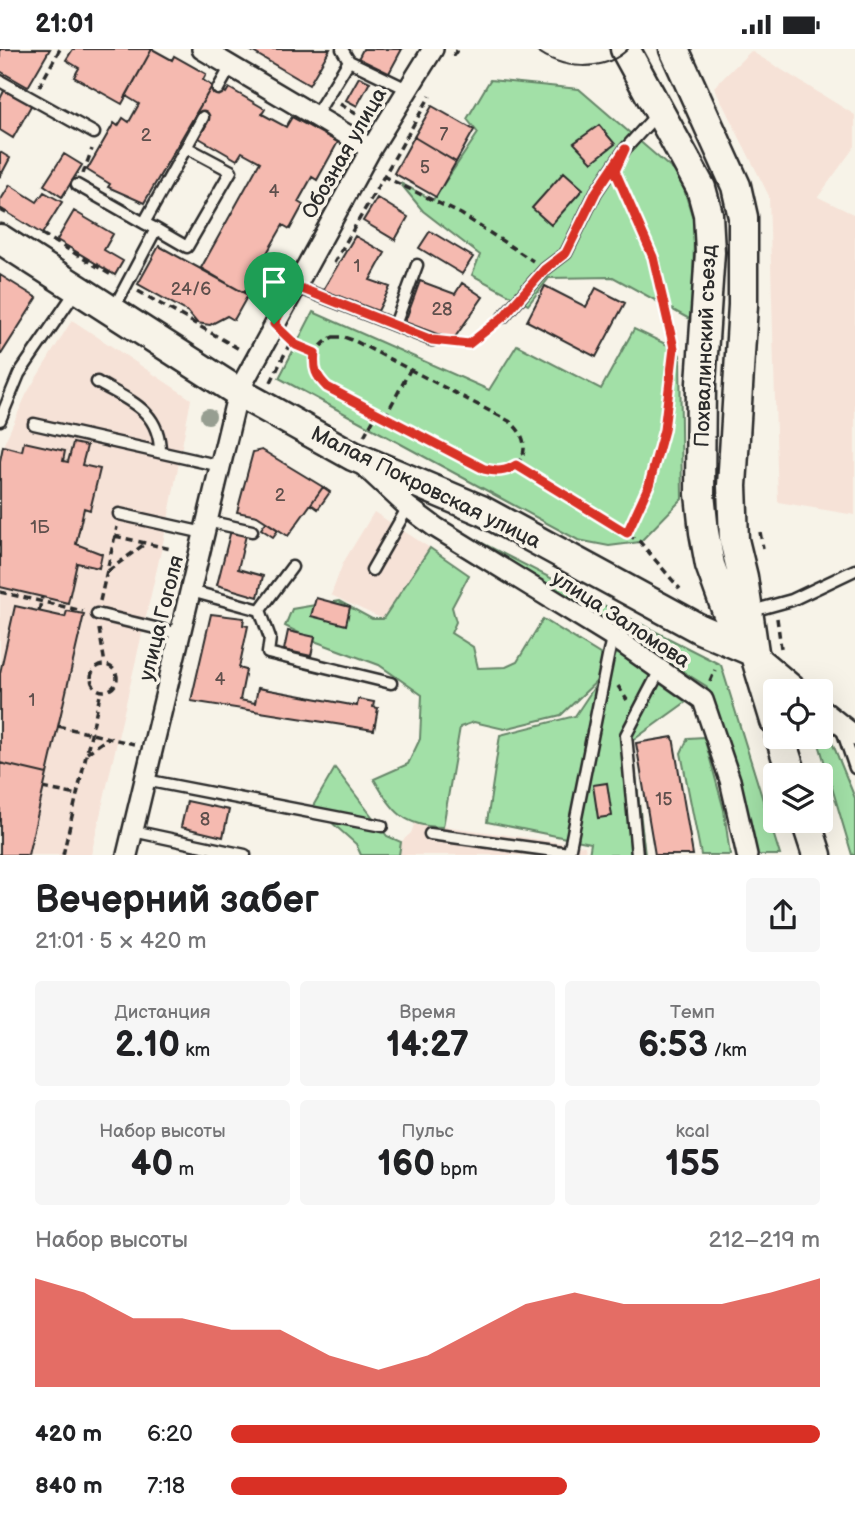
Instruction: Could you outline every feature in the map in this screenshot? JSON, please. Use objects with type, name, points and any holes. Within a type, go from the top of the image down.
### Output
[{"type":"main road","name":"Похвалинский съезд","points":[[625,49],[701,188],[708,214],[709,252],[701,383],[701,494],[704,532],[710,565],[727,612],[754,652]]},
{"type":"main road","name":"Похвалинский съезд","points":[[674,49],[736,186],[743,217],[743,305],[732,486],[734,540],[743,577],[754,652],[763,682]]},
{"type":"main road","name":"Малая Покровская улица","points":[[6,228],[78,288],[238,392],[353,456],[481,510],[700,629],[754,652]]},
{"type":"main road","points":[[810,833],[817,855]]},
{"type":"street","points":[[202,49],[371,149]]},
{"type":"street","name":"Обозная улица","points":[[238,392],[371,149],[433,49]]},
{"type":"street","name":"улица Гоголя","points":[[127,855],[238,392]]},
{"type":"street","name":"улица Заломова","points":[[353,456],[408,507],[447,535],[612,636],[703,701],[730,781],[747,855]]},
{"type":"street","points":[[754,652],[786,679]]},
{"type":"street","points":[[833,719],[848,731]]},
{"type":"lane","points":[[342,49],[349,61],[407,89]]},
{"type":"lane","points":[[315,116],[349,61]]},
{"type":"lane","points":[[218,89],[231,66]]},
{"type":"lane","points":[[0,81],[94,133]]},
{"type":"lane","points":[[503,317],[545,269],[566,253],[596,192],[625,149],[660,110]]},
{"type":"lane","points":[[144,223],[202,117]]},
{"type":"lane","points":[[77,185],[187,247],[231,171],[186,147]]},
{"type":"lane","points":[[112,311],[156,229]]},
{"type":"lane","points":[[395,325],[417,265]]},
{"type":"lane","points":[[295,286],[432,340]]},
{"type":"lane","points":[[0,420],[19,375],[78,288]]},
{"type":"lane","points":[[97,382],[139,407],[154,420],[160,433],[160,452]]},
{"type":"lane","points":[[34,424],[220,466]]},
{"type":"lane","points":[[372,570],[408,507]]},
{"type":"lane","points":[[120,514],[206,527],[252,530]]},
{"type":"lane","points":[[260,610],[292,567]]},
{"type":"lane","points":[[747,612],[792,600],[834,578],[855,571]]},
{"type":"lane","points":[[191,591],[260,610]]},
{"type":"lane","points":[[260,610],[270,638],[268,653],[391,683]]},
{"type":"lane","points":[[97,614],[180,634]]},
{"type":"lane","points":[[430,834],[569,853],[612,636]]},
{"type":"lane","points":[[638,855],[626,735],[659,672]]},
{"type":"lane","points":[[848,731],[855,768]]},
{"type":"lane","points":[[145,780],[382,826]]},
{"type":"lane","points":[[133,831],[244,855]]},
{"type":"path","points":[[32,98],[60,49]]},
{"type":"path","points":[[451,61],[458,49]]},
{"type":"path","points":[[316,294],[430,95]]},
{"type":"path","points":[[625,149],[615,171],[653,257],[674,348],[664,430],[649,485],[627,533]]},
{"type":"path","points":[[86,167],[91,157]]},
{"type":"path","points":[[383,176],[461,214],[545,269]]},
{"type":"path","points":[[0,210],[6,228]]},
{"type":"path","points":[[34,230],[246,353]]},
{"type":"path","points":[[432,340],[469,344],[503,317]]},
{"type":"path","points":[[274,324],[292,340],[315,353]]},
{"type":"path","points":[[271,382],[298,329]]},
{"type":"path","points":[[333,337],[344,337],[509,421],[519,429],[524,441],[523,454],[516,465],[506,471],[484,469],[327,387],[318,378],[313,366],[315,353],[323,342],[333,337]]},
{"type":"path","points":[[385,417],[410,370]]},
{"type":"path","points":[[516,465],[627,533],[656,559],[684,595]]},
{"type":"path","points":[[105,664],[97,614],[120,514]]},
{"type":"path","points":[[115,536],[172,549]]},
{"type":"path","points":[[106,573],[145,543]]},
{"type":"path","points":[[0,591],[97,614]]},
{"type":"path","points":[[39,611],[41,599]]},
{"type":"path","points":[[105,664],[115,670],[117,681],[111,689],[101,691],[92,685],[90,675],[96,666],[105,664]]},
{"type":"path","points":[[607,666],[636,717]]},
{"type":"path","points":[[63,855],[101,691]]},
{"type":"path","points":[[58,726],[153,748]]},
{"type":"path","points":[[87,753],[108,738]]},
{"type":"path","points":[[43,788],[77,795]]},
{"type":"shaded area","points":[[751,51],[855,115],[855,146],[818,197],[855,215],[855,515],[778,502],[769,196],[714,87]]},
{"type":"shaded area","points":[[72,320],[191,399],[167,525],[91,855],[0,855],[0,461],[3,446],[27,393]]},
{"type":"shaded area","points":[[374,512],[430,548],[383,619],[331,595],[343,563]]},
{"type":"shaded area","points":[[415,822],[585,846],[586,855],[399,855],[401,842],[411,833]]},
{"type":"green space","points":[[490,80],[579,89],[680,176],[694,222],[693,321],[613,277],[549,278],[528,305],[472,275],[480,255],[423,211],[400,183],[433,200],[478,133],[467,119]]},
{"type":"green space","points":[[313,312],[489,390],[517,345],[601,389],[634,329],[674,348],[680,355],[682,499],[640,542],[609,546],[578,540],[279,378]]},
{"type":"green space","points":[[445,524],[721,665],[763,800],[763,833],[773,833],[780,855],[756,855],[731,750],[706,686]]},
{"type":"green space","points":[[430,548],[469,575],[452,607],[456,622],[451,633],[473,647],[478,668],[506,667],[517,662],[543,619],[603,656],[599,679],[561,715],[504,729],[474,722],[460,727],[443,827],[418,824],[401,815],[387,800],[374,779],[408,764],[420,739],[422,695],[379,665],[317,642],[285,626],[292,609],[339,601],[372,619],[383,619]]},
{"type":"green space","points":[[617,653],[686,702],[632,741],[645,855],[589,855],[591,843],[487,822],[500,735],[575,716]]},
{"type":"green space","points":[[704,737],[724,810],[730,855],[701,855],[681,753],[688,738]]},
{"type":"green space","points":[[833,745],[855,798],[855,855],[852,855],[833,791],[833,763],[825,763],[821,749],[833,749]]},
{"type":"green space","points":[[335,768],[387,836],[401,842],[399,855],[361,855],[356,844],[313,806]]},
{"type":"building","points":[[0,49],[50,49],[28,87],[0,71]]},
{"type":"building","points":[[73,49],[152,49],[122,104],[74,77],[79,68],[66,60]]},
{"type":"building","points":[[152,49],[172,60],[174,56],[206,74],[203,80],[212,86],[144,203],[108,187],[110,184],[87,170],[114,123],[118,126],[123,118],[129,122],[139,104],[126,96]]},
{"type":"building","points":[[248,49],[330,49],[309,85]]},
{"type":"building","points":[[363,49],[402,49],[388,75],[358,59]]},
{"type":"building","points":[[359,77],[370,82],[357,106],[346,100]]},
{"type":"building","points":[[212,86],[226,93],[229,88],[265,109],[262,114],[286,127],[292,117],[338,142],[317,180],[312,177],[298,202],[303,205],[290,229],[283,225],[244,293],[201,268],[260,162],[242,152],[237,160],[199,138],[209,120],[196,113]]},
{"type":"building","points":[[5,89],[32,104],[13,138],[0,130],[0,99]]},
{"type":"building","points":[[432,106],[474,130],[456,162],[414,137]]},
{"type":"building","points":[[599,125],[615,144],[592,162],[574,143]]},
{"type":"building","points":[[414,137],[456,162],[436,197],[394,173]]},
{"type":"building","points":[[0,152],[10,158],[0,177]]},
{"type":"building","points":[[64,154],[82,165],[62,197],[44,185]]},
{"type":"building","points":[[564,172],[583,189],[551,225],[532,208]]},
{"type":"building","points":[[10,185],[37,202],[44,192],[62,202],[42,234],[0,208],[0,201]]},
{"type":"building","points":[[377,198],[408,217],[395,240],[363,221]]},
{"type":"building","points":[[74,211],[113,234],[104,250],[123,261],[115,275],[57,240]]},
{"type":"building","points":[[430,231],[473,257],[462,274],[419,248]]},
{"type":"building","points":[[355,236],[385,253],[370,280],[390,287],[378,311],[323,290]]},
{"type":"building","points":[[159,246],[248,295],[234,320],[227,316],[210,325],[197,323],[188,312],[138,284]]},
{"type":"building","points":[[0,275],[37,298],[0,356]]},
{"type":"building","points":[[420,281],[455,294],[462,283],[483,297],[453,340],[405,322]]},
{"type":"building","points":[[545,286],[586,307],[596,288],[625,303],[596,357],[527,321]]},
{"type":"building","points":[[24,442],[65,451],[63,461],[68,462],[73,443],[87,446],[82,465],[100,469],[90,510],[84,508],[76,544],[102,554],[99,568],[77,563],[68,603],[0,587],[0,461],[3,446],[22,451]]},
{"type":"building","points":[[262,450],[323,487],[288,536],[257,516],[237,512],[253,452]]},
{"type":"building","points":[[323,487],[330,492],[318,509],[311,504]]},
{"type":"building","points":[[266,522],[278,530],[273,537],[261,529]]},
{"type":"building","points":[[231,530],[246,535],[238,569],[263,576],[258,597],[217,585]]},
{"type":"building","points":[[316,598],[350,607],[346,625],[311,616]]},
{"type":"building","points":[[15,606],[65,617],[67,611],[84,614],[47,774],[0,763],[0,673]]},
{"type":"building","points":[[211,614],[244,618],[243,625],[248,626],[239,668],[246,670],[240,700],[255,703],[258,688],[357,706],[358,699],[374,702],[373,707],[378,708],[374,730],[191,701]]},
{"type":"building","points":[[288,631],[315,637],[311,656],[284,650]]},
{"type":"building","points":[[673,737],[693,855],[655,855],[636,743]]},
{"type":"building","points":[[0,763],[47,774],[28,855],[0,855]]},
{"type":"building","points":[[607,783],[612,816],[598,818],[593,785]]},
{"type":"building","points":[[187,801],[229,810],[223,837],[181,827]]},
{"type":"tram line","points":[[535,49],[557,61],[582,66],[607,62],[628,49]]},
{"type":"route","points":[[625,149],[615,171],[653,257],[674,348],[664,430],[649,485],[627,533],[516,465],[506,471],[484,469],[327,387],[318,378],[313,366],[315,353],[296,345],[274,324],[295,286],[432,340],[469,344],[503,317],[545,269],[566,253],[596,192],[625,149]]}]
